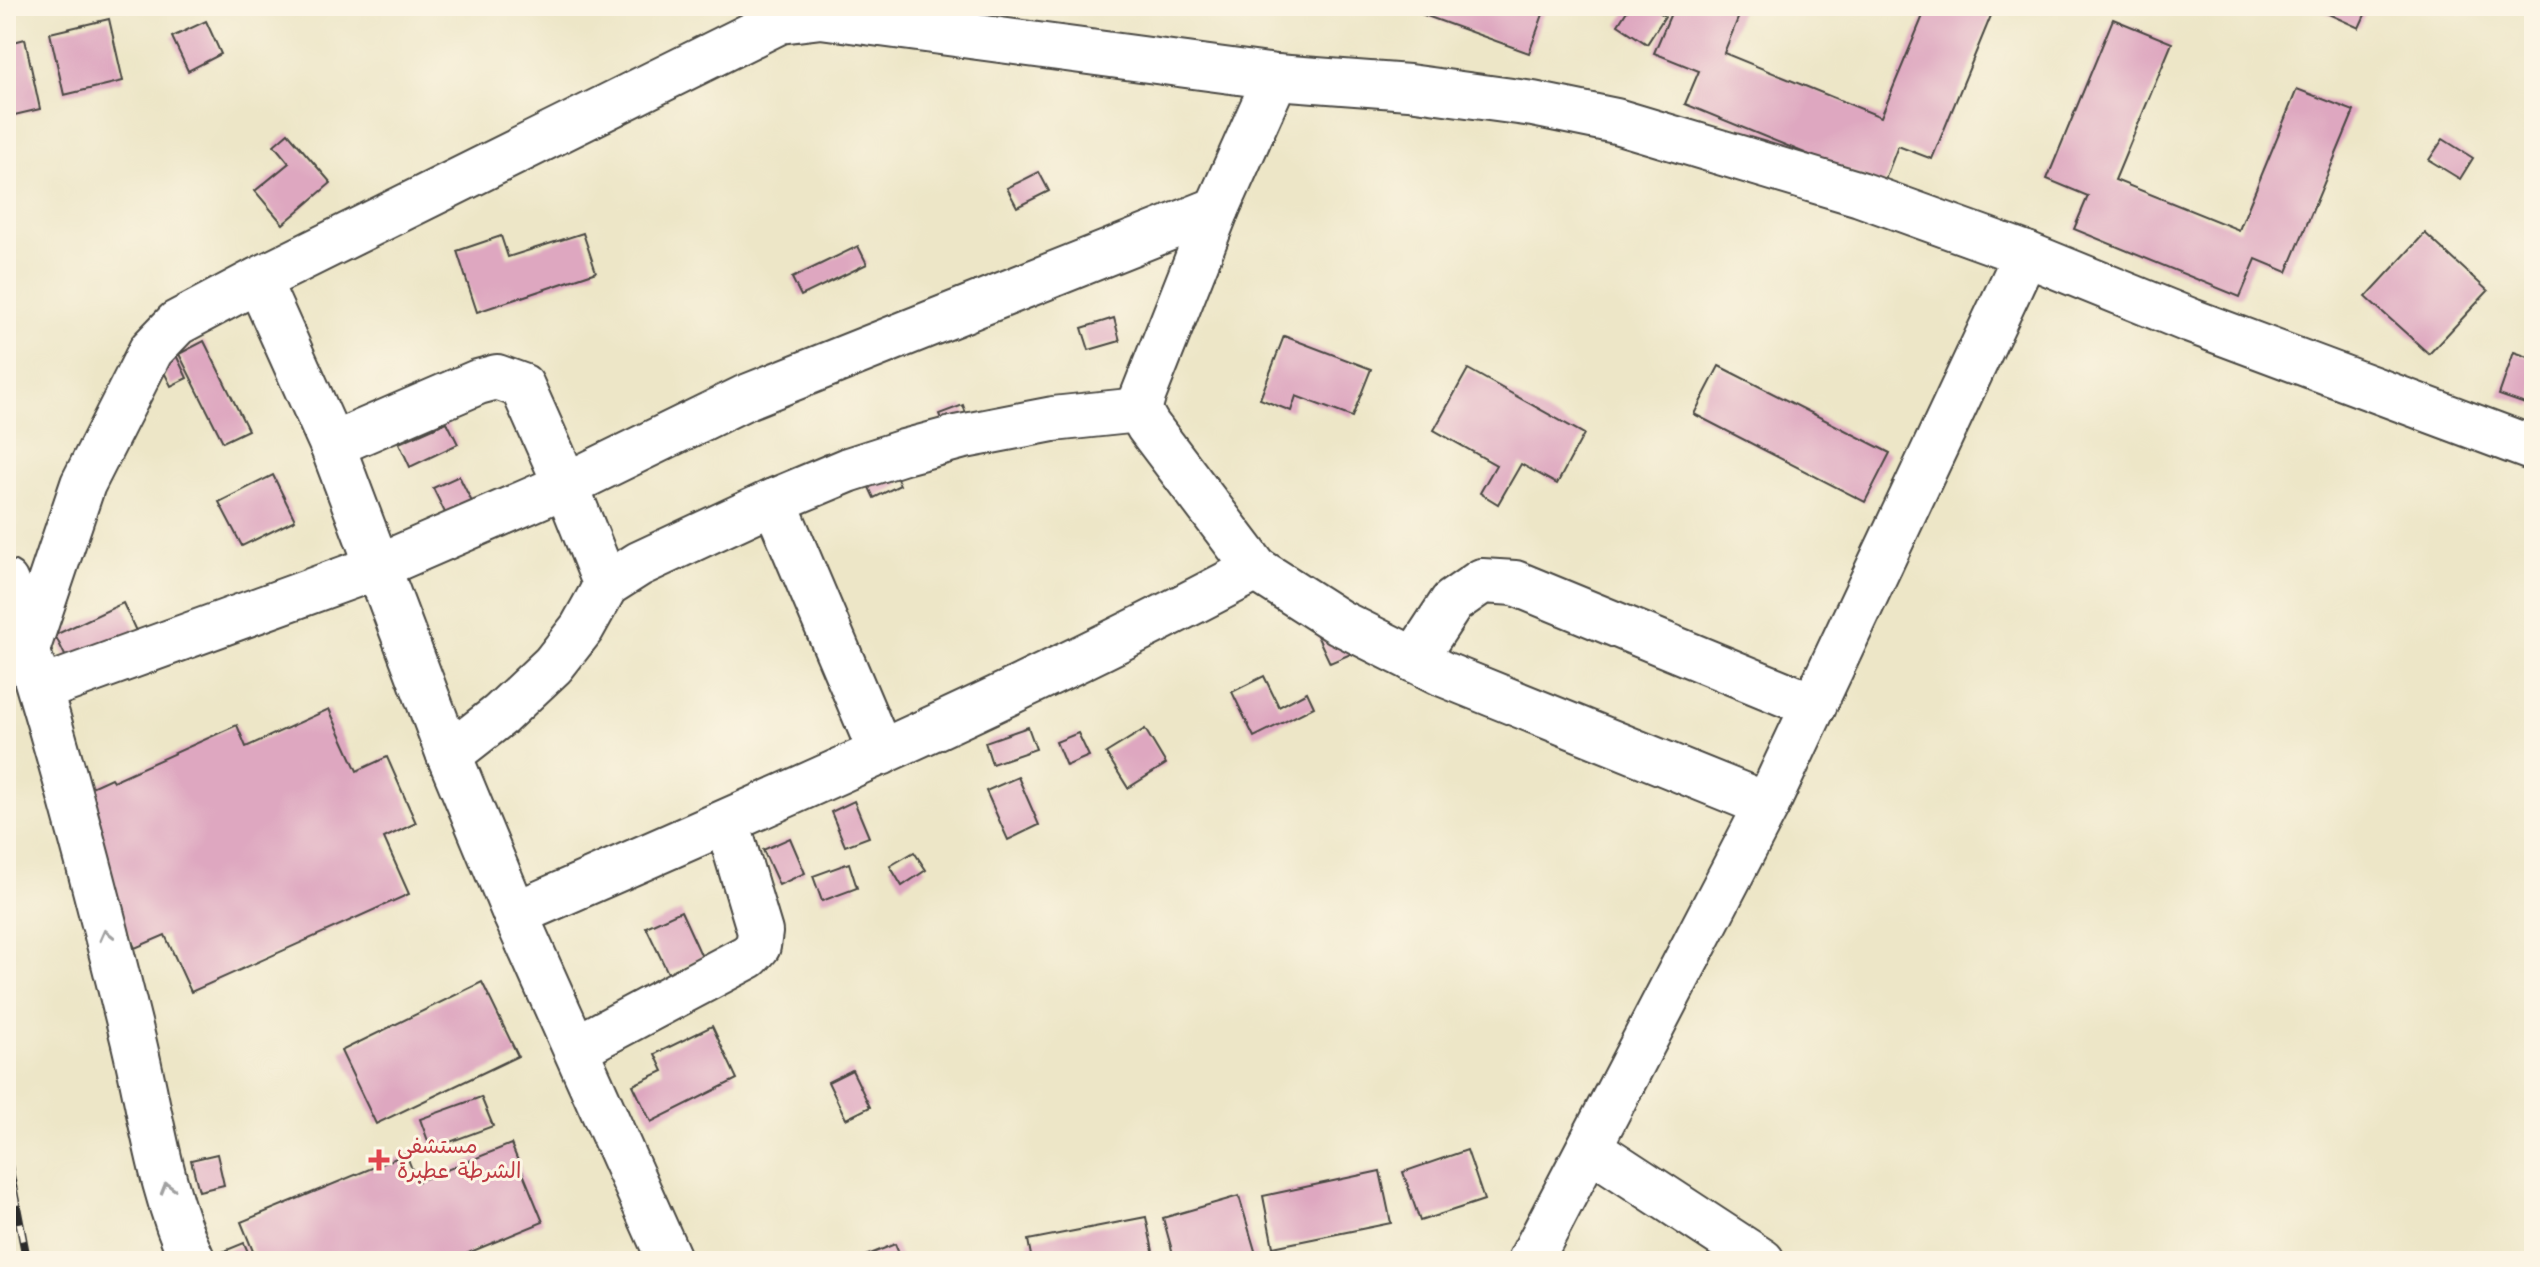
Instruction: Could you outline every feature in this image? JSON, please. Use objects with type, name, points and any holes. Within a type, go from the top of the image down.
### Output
[{"type":"street","points":[[28,647],[83,484],[151,350],[177,323],[780,21],[821,16],[1276,77],[1409,87],[1533,104],[1616,121],[1860,194],[2026,254],[2191,321],[2534,449]]},
{"type":"street","points":[[1139,410],[1217,209],[1276,77]]},
{"type":"street","points":[[41,689],[377,567],[566,485],[744,398],[1217,209]]},
{"type":"street","points":[[1530,1261],[1591,1149],[1767,805],[2026,254]]},
{"type":"street","points":[[258,280],[332,445],[449,755],[515,914],[670,1261]]},
{"type":"street","points":[[332,445],[478,382],[497,377],[522,386],[606,585]]},
{"type":"street","points":[[449,755],[500,715],[553,665],[582,628],[606,585],[639,564],[848,470],[960,437],[1053,419],[1139,410]]},
{"type":"street","points":[[1139,410],[1160,443],[1256,569],[1339,622],[1443,674],[1767,805]]},
{"type":"street","points":[[774,501],[881,753]]},
{"type":"street","points":[[515,914],[987,706],[1132,635],[1256,569]]},
{"type":"street","points":[[1414,660],[1452,602],[1482,581],[1515,583],[1814,706]]},
{"type":"street","points":[[6,582],[41,689],[129,1024],[163,1176],[193,1261]]},
{"type":"street","points":[[576,1048],[749,956],[758,946],[760,932],[727,822]]},
{"type":"street","points":[[1591,1149],[1762,1261]]},
{"type":"building","points":[[1399,6],[1546,6],[1529,53]]},
{"type":"building","points":[[1630,6],[1649,6],[1665,16],[1647,44],[1618,25]]},
{"type":"building","points":[[1674,6],[1743,6],[1724,53],[1881,117],[1927,6],[1995,6],[1932,159],[1898,146],[1883,185],[1685,104],[1699,71],[1654,53]]},
{"type":"building","points":[[2311,6],[2369,6],[2359,28]]},
{"type":"building","points":[[109,19],[123,81],[64,95],[50,33]]},
{"type":"building","points":[[2113,19],[2172,43],[2115,180],[2239,230],[2297,89],[2354,111],[2287,272],[2256,259],[2240,297],[2074,229],[2088,196],[2047,179]]},
{"type":"building","points":[[206,21],[221,54],[188,71],[172,37]]},
{"type":"building","points":[[25,39],[40,109],[6,117],[6,44]]},
{"type":"building","points":[[288,133],[331,183],[283,224],[255,191],[289,163],[274,145]]},
{"type":"building","points":[[2443,139],[2473,158],[2460,179],[2429,160]]},
{"type":"building","points":[[1039,172],[1049,191],[1017,207],[1007,188]]},
{"type":"building","points":[[583,233],[596,272],[477,312],[457,251],[501,236],[508,257]]},
{"type":"building","points":[[2425,233],[2488,291],[2429,354],[2366,297]]},
{"type":"building","points":[[858,246],[867,264],[801,296],[792,278]]},
{"type":"building","points":[[1114,318],[1120,341],[1089,350],[1082,328]]},
{"type":"building","points":[[1284,336],[1371,369],[1352,417],[1296,396],[1291,411],[1260,399]]},
{"type":"building","points":[[204,341],[248,430],[223,442],[179,354]]},
{"type":"building","points":[[2514,352],[2534,359],[2534,407],[2499,395]]},
{"type":"building","points":[[176,355],[187,378],[171,386],[160,364]]},
{"type":"building","points":[[1719,366],[1890,453],[1865,502],[1694,414]]},
{"type":"building","points":[[1468,369],[1584,434],[1557,484],[1521,464],[1498,504],[1480,493],[1496,465],[1434,430]]},
{"type":"building","points":[[963,405],[971,428],[948,436],[939,414]]},
{"type":"building","points":[[447,422],[458,444],[410,467],[399,443]]},
{"type":"building","points":[[892,468],[900,485],[874,498],[866,481]]},
{"type":"building","points":[[273,475],[295,520],[242,546],[219,502]]},
{"type":"building","points":[[459,476],[477,512],[451,525],[433,488]]},
{"type":"building","points":[[123,603],[142,644],[75,676],[55,635]]},
{"type":"building","points":[[1314,629],[1360,650],[1330,663]]},
{"type":"building","points":[[1264,676],[1279,707],[1307,692],[1314,707],[1254,737],[1232,692]]},
{"type":"building","points":[[329,709],[357,771],[387,757],[416,823],[384,838],[409,894],[191,992],[165,935],[135,948],[67,798],[111,778],[113,781],[237,725],[246,747]]},
{"type":"building","points":[[1028,727],[1036,749],[992,764],[985,742]]},
{"type":"building","points":[[1145,729],[1166,764],[1128,788],[1106,753]]},
{"type":"building","points":[[1078,733],[1089,756],[1066,766],[1056,742]]},
{"type":"building","points":[[1018,777],[1039,825],[1008,840],[986,791]]},
{"type":"building","points":[[854,801],[869,837],[845,846],[831,812]]},
{"type":"building","points":[[790,838],[805,873],[779,885],[763,850]]},
{"type":"building","points":[[914,852],[926,870],[902,886],[890,866]]},
{"type":"building","points":[[849,863],[857,888],[822,901],[813,876]]},
{"type":"building","points":[[681,911],[702,957],[668,973],[646,927]]},
{"type":"building","points":[[482,982],[518,1056],[376,1124],[341,1051]]},
{"type":"building","points":[[712,1026],[737,1079],[651,1122],[633,1085],[663,1071],[655,1054]]},
{"type":"building","points":[[852,1070],[870,1107],[846,1119],[828,1082]]},
{"type":"building","points":[[481,1097],[493,1126],[431,1149],[420,1119]]},
{"type":"building","points":[[511,1144],[543,1222],[468,1253],[472,1261],[257,1261],[241,1222],[406,1154],[417,1182]]},
{"type":"building","points":[[1467,1150],[1484,1200],[1420,1221],[1403,1172]]},
{"type":"building","points":[[217,1154],[224,1185],[199,1191],[191,1160]]},
{"type":"building","points":[[1380,1171],[1391,1223],[1273,1247],[1263,1196]]},
{"type":"building","points":[[1239,1196],[1258,1261],[1175,1261],[1163,1218]]},
{"type":"building","points":[[1146,1217],[1155,1261],[1032,1261],[1028,1240]]},
{"type":"building","points":[[244,1243],[252,1261],[226,1261],[222,1252]]},
{"type":"building","points":[[895,1244],[902,1261],[853,1261]]},
{"type":"railway","points":[[6,1152],[27,1261]]},
{"type":"place","name":"مستشفى الشرطة عطبرة","points":[[379,1160]]}]
